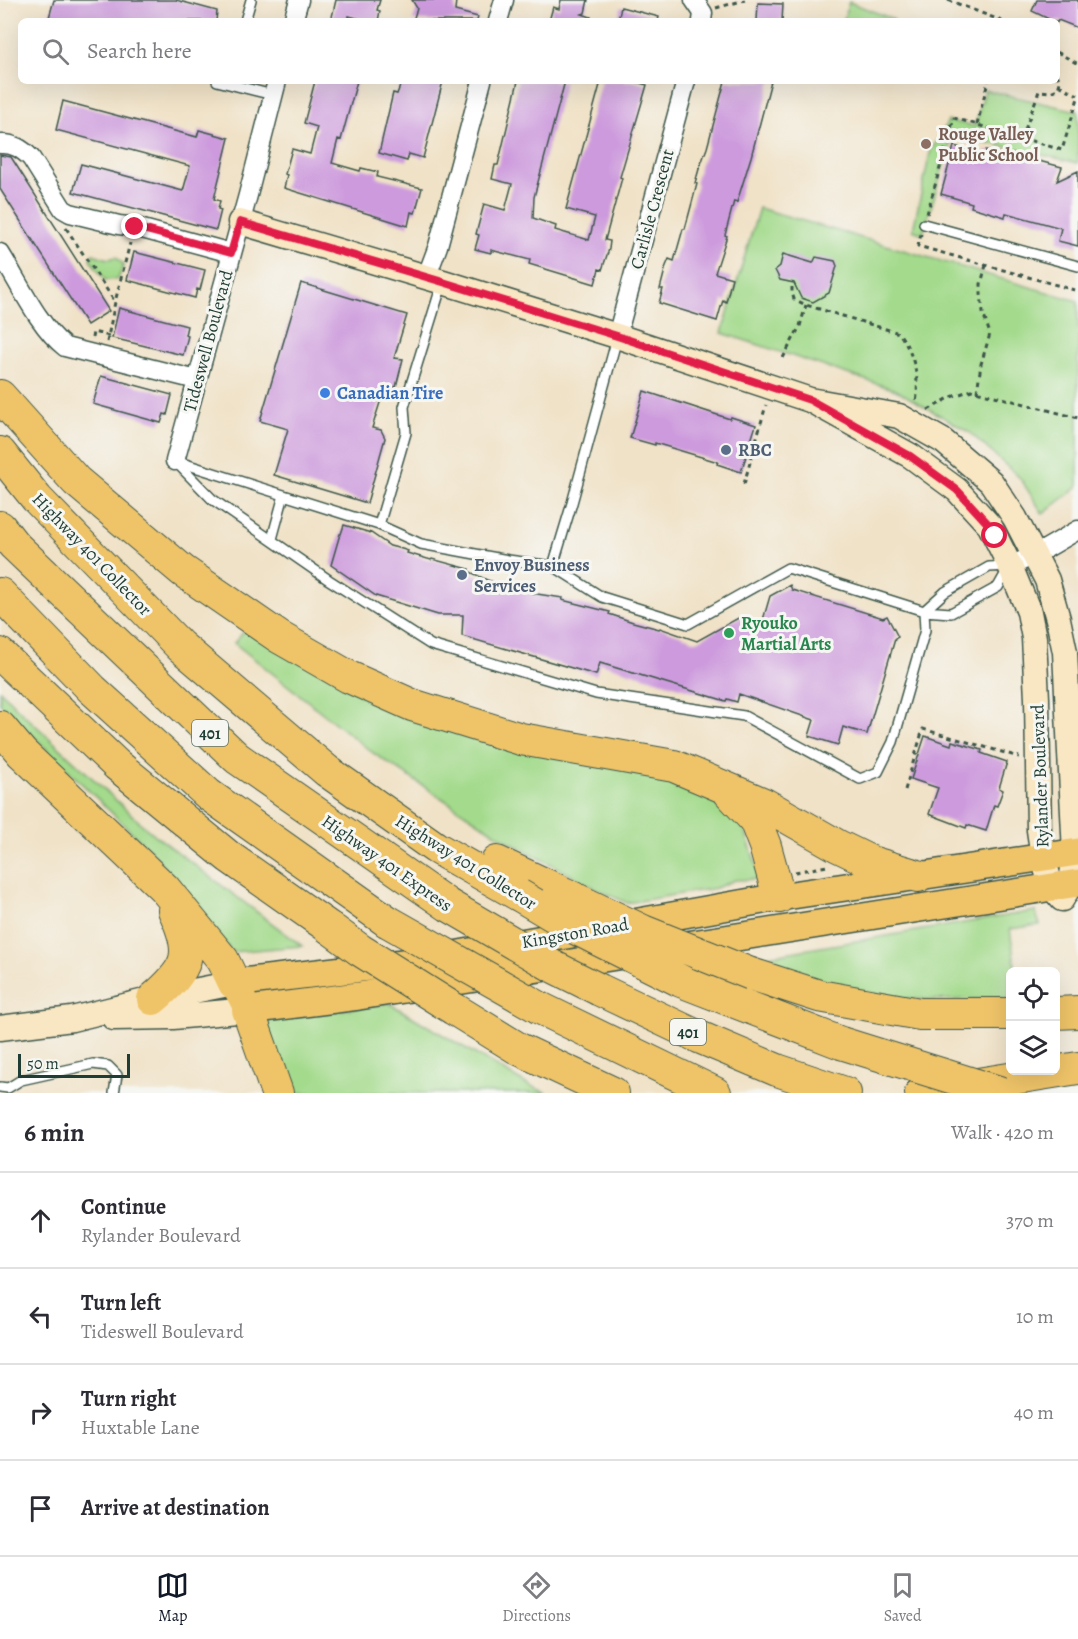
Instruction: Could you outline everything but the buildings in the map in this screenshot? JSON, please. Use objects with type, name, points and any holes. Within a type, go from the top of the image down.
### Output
[{"type":"highway","points":[[0,396],[76,481],[183,571],[279,637],[349,677],[412,705],[521,739],[674,766],[764,804],[871,862],[918,876]]},
{"type":"highway","name":"Highway 401 Collector","points":[[0,453],[37,499],[180,646],[327,771],[436,848],[571,926],[681,981],[841,1044],[1002,1093]]},
{"type":"highway","name":"Highway 401 Express","points":[[0,527],[14,545],[237,758],[448,905],[556,968],[699,1037],[777,1070],[845,1093]]},
{"type":"highway","name":"401","points":[[0,594],[92,689],[209,795],[387,921],[540,1008],[713,1092]]},
{"type":"highway","points":[[0,654],[117,765],[229,857],[360,950],[519,1049],[613,1093]]},
{"type":"highway","points":[[0,727],[22,753],[164,888],[223,960],[241,997],[277,1093]]},
{"type":"highway","points":[[327,771],[457,843],[643,931],[751,974],[819,996],[920,1014],[1006,1014]]},
{"type":"highway","points":[[724,787],[755,820],[765,846],[786,885]]},
{"type":"highway","points":[[153,999],[175,980],[182,970],[186,951],[183,929],[164,888]]},
{"type":"highway","points":[[1060,1013],[1078,1012]]},
{"type":"highway","points":[[1060,1051],[1078,1049]]},
{"type":"highway","points":[[905,1093],[1006,1064]]},
{"type":"highway","points":[[921,1093],[1078,1068]]},
{"type":"main road","name":"Kingston Road","points":[[241,997],[786,885],[918,876],[1077,852]]},
{"type":"main road","name":"Kingston Road","points":[[241,997],[359,996],[1067,884]]},
{"type":"main road","points":[[786,885],[786,929]]},
{"type":"street","points":[[294,18],[299,0]]},
{"type":"street","points":[[499,18],[504,0]]},
{"type":"street","points":[[435,280],[438,246],[481,84]]},
{"type":"street","name":"Carlisle Crescent","points":[[617,336],[685,84]]},
{"type":"street","name":"Tideswell Boulevard","points":[[175,461],[275,88]]},
{"type":"street","points":[[0,144],[15,146],[31,158],[63,209],[70,213],[135,227],[231,253]]},
{"type":"street","name":"Rylander Boulevard","points":[[240,222],[617,336],[810,400],[910,456],[957,490],[990,526],[1029,612],[1034,638],[1037,699],[1039,830],[1043,857],[1067,884]]},
{"type":"street","points":[[0,253],[57,340],[65,347],[197,380]]},
{"type":"street","name":"Rylander Boulevard","points":[[810,400],[899,416],[943,441],[991,482],[1015,518],[1035,555],[1047,580],[1072,682],[1077,852],[1067,884]]},
{"type":"street","points":[[1010,566],[1035,555],[1078,530]]},
{"type":"street","name":"Kingston Road","points":[[72,1019],[153,999],[241,997]]},
{"type":"street","name":"Kingston Road","points":[[0,1028],[72,1019],[173,1017],[241,997]]},
{"type":"lane","points":[[246,18],[251,0]]},
{"type":"lane","points":[[238,84],[275,88]]},
{"type":"lane","points":[[924,224],[1078,266]]},
{"type":"lane","points":[[379,525],[406,432],[404,407],[435,280]]},
{"type":"lane","points":[[553,566],[617,336]]},
{"type":"lane","points":[[175,461],[212,499],[330,580],[431,645],[596,694],[744,716],[860,779],[878,772],[893,742],[925,630],[924,611]]},
{"type":"lane","points":[[175,461],[379,525],[421,544],[553,566],[602,597],[688,624],[788,568],[924,611],[951,613],[998,587],[1010,566]]},
{"type":"lane","points":[[272,539],[284,495]]},
{"type":"lane","points":[[924,611],[945,592],[989,567],[1010,566]]},
{"type":"lane","points":[[6,1089],[21,1080],[93,1064],[108,1066],[117,1075],[114,1093]]},
{"type":"path","points":[[700,11],[745,0]]},
{"type":"path","points":[[948,0],[994,18]]},
{"type":"path","points":[[1060,54],[1078,64]]},
{"type":"path","points":[[977,125],[987,84]]},
{"type":"path","points":[[1022,138],[1039,91],[1050,92],[1058,89],[1059,85],[1078,96],[1062,150],[954,118],[918,246],[1078,291]]},
{"type":"path","points":[[63,209],[59,216],[115,302]]},
{"type":"path","points":[[104,357],[115,302],[135,227]]},
{"type":"path","points":[[977,392],[981,364],[990,334],[983,313],[981,294],[986,265]]},
{"type":"path","points":[[792,286],[794,299],[806,305],[899,333],[907,344],[914,363],[918,388],[916,404]]},
{"type":"path","points":[[783,358],[800,326],[806,305]]},
{"type":"path","points":[[744,484],[771,386]]},
{"type":"path","points":[[928,410],[951,397],[972,390],[1078,418]]},
{"type":"path","points":[[905,790],[923,729],[1019,757]]},
{"type":"path","points":[[786,885],[836,865]]},
{"type":"green space","points":[[849,2],[890,18],[844,18]]},
{"type":"green space","points":[[985,90],[1078,111],[1078,163],[953,135],[923,234],[913,230],[930,153],[948,121],[975,126]]},
{"type":"green space","points":[[759,208],[1078,301],[1078,487],[1043,514],[1020,478],[969,432],[896,390],[722,333]]},
{"type":"green space","points":[[93,254],[108,259],[116,257],[124,265],[118,279],[105,280],[90,259]]},
{"type":"green space","points":[[247,628],[356,690],[669,776],[737,807],[761,879],[735,880],[716,888],[627,903],[593,887],[501,837],[373,753],[234,643]]},
{"type":"green space","points":[[0,690],[147,829],[302,946],[232,952],[153,853],[0,704]]},
{"type":"green space","points":[[1035,911],[1040,925],[1010,929],[1015,967],[1006,967],[1006,998],[953,1000],[895,997],[856,991],[743,960]]},
{"type":"green space","points":[[389,1003],[526,1084],[547,1093],[288,1093],[264,1021]]},
{"type":"place","name":"Rouge Valley Public School","points":[[926,144]]},
{"type":"place","name":"Canadian Tire","points":[[325,393]]},
{"type":"place","name":"RBC","points":[[726,450]]},
{"type":"place","name":"Envoy Business Services","points":[[462,575]]},
{"type":"place","name":"Ryouko Martial Arts","points":[[729,633]]},
{"type":"route","points":[[135,227],[231,253],[240,222],[617,336],[810,400],[910,456],[957,490],[990,526],[995,536]]}]
